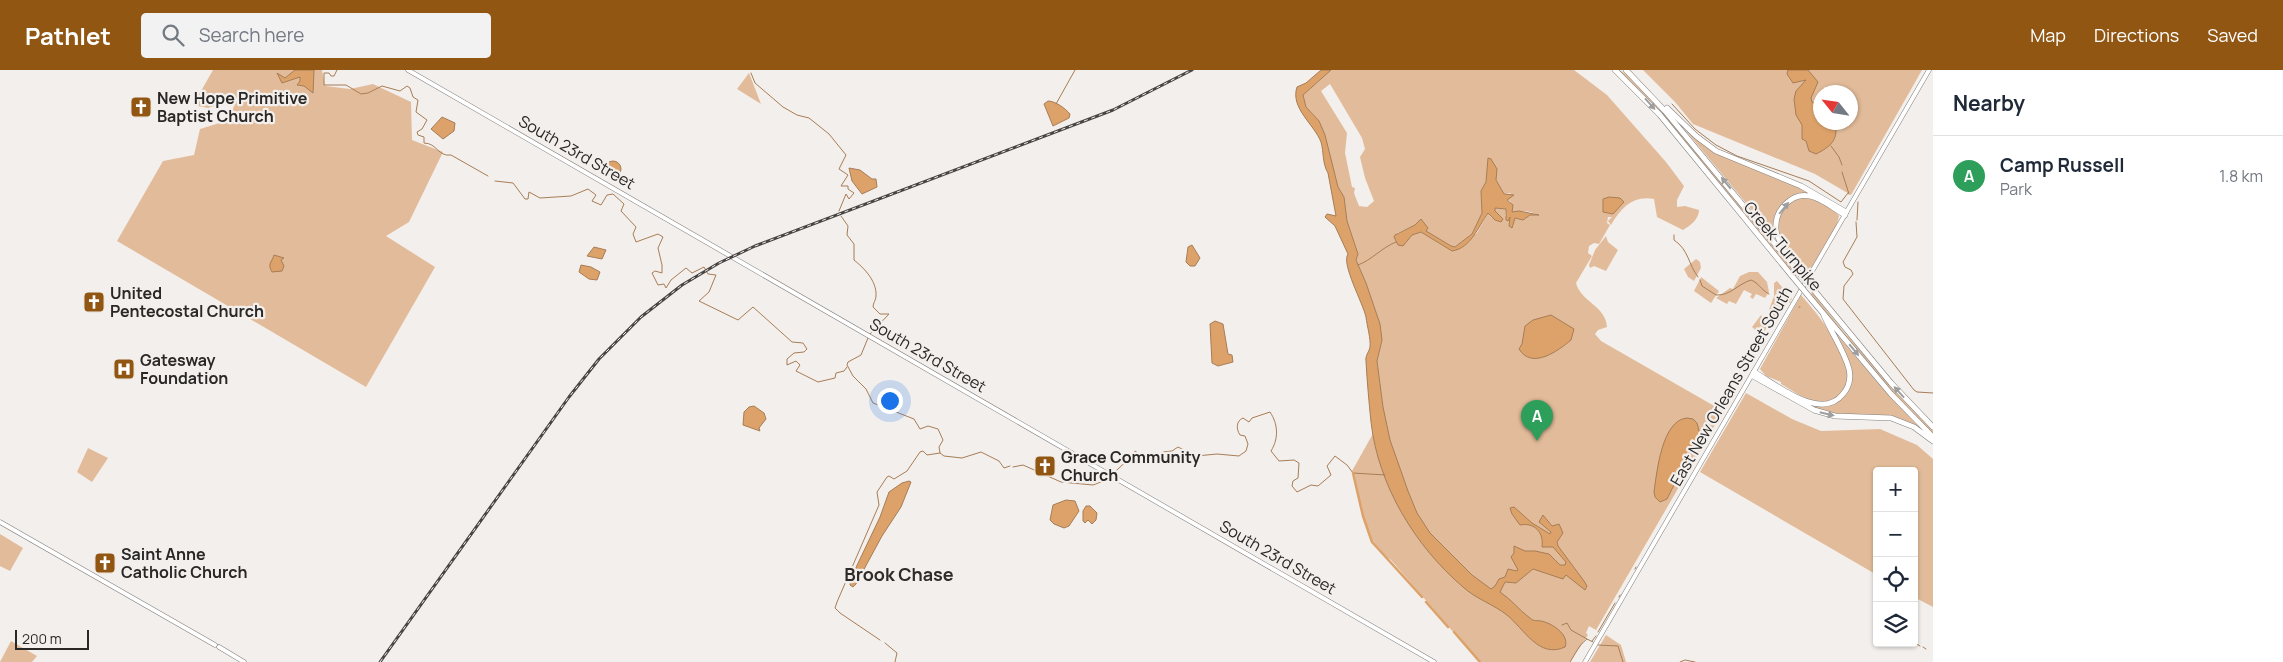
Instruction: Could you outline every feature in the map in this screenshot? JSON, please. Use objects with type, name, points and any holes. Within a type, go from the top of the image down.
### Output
[{"type":"highway","name":"Creek Turnpike","points":[[1615,70],[1660,115],[1891,394],[1933,439]]},
{"type":"highway","name":"Creek Turnpike","points":[[1626,70],[1666,111],[1891,383],[1933,427]]},
{"type":"highway","points":[[1638,81],[1692,132],[1711,147],[1733,159],[1801,186],[1846,213]]},
{"type":"highway","points":[[1790,261],[1776,228],[1778,216],[1785,204],[1797,197],[1810,196],[1846,213]]},
{"type":"highway","points":[[1753,374],[1814,405],[1829,404],[1841,397],[1848,386],[1848,366],[1823,313]]},
{"type":"highway","points":[[1753,374],[1814,410],[1835,416],[1891,418],[1933,439]]},
{"type":"main road","name":"South 23rd Street","points":[[408,70],[1434,662]]},
{"type":"main road","name":"East New Orleans Street South","points":[[1585,662],[1929,70]]},
{"type":"main road","points":[[0,522],[244,662]]},
{"type":"shaded area","points":[[213,70],[322,70],[325,86],[350,89],[373,84],[411,102],[412,140],[443,152],[409,222],[386,236],[435,267],[366,387],[117,241],[163,161],[194,155],[200,129],[226,121],[239,97],[208,108],[193,105]]},
{"type":"shaded area","points":[[295,70],[314,70],[313,93],[304,86],[297,85],[300,77],[282,83],[277,73],[285,78]]},
{"type":"shaded area","points":[[1321,70],[1331,70],[1303,95],[1306,107],[1319,121],[1325,135],[1338,187],[1344,197],[1347,221],[1358,254],[1356,260],[1380,324],[1382,340],[1377,361],[1383,407],[1390,440],[1417,513],[1430,533],[1472,575],[1491,589],[1499,579],[1505,577],[1508,569],[1518,570],[1511,557],[1514,553],[1514,546],[1525,551],[1549,554],[1560,565],[1565,565],[1566,562],[1553,547],[1542,547],[1540,533],[1530,525],[1520,525],[1510,508],[1514,507],[1532,523],[1550,534],[1551,532],[1539,522],[1543,515],[1552,526],[1559,524],[1563,533],[1557,542],[1558,546],[1584,581],[1587,586],[1585,590],[1566,575],[1563,579],[1533,569],[1516,583],[1505,582],[1500,592],[1531,619],[1545,622],[1559,630],[1565,638],[1565,647],[1556,650],[1540,646],[1507,615],[1463,587],[1429,553],[1402,513],[1391,491],[1375,445],[1371,422],[1366,359],[1370,344],[1366,317],[1347,266],[1348,254],[1335,226],[1325,217],[1327,214],[1336,216],[1321,142],[1297,102],[1297,87],[1306,83]]},
{"type":"shaded area","points":[[1331,70],[1574,70],[1607,95],[1666,162],[1684,186],[1677,200],[1677,207],[1685,206],[1699,210],[1696,219],[1683,230],[1657,217],[1654,199],[1640,199],[1628,204],[1611,225],[1608,221],[1612,217],[1608,217],[1607,223],[1610,225],[1599,244],[1594,243],[1589,246],[1588,253],[1592,256],[1576,283],[1583,295],[1598,309],[1606,320],[1607,327],[1598,330],[1595,334],[1601,341],[1723,411],[1596,630],[1589,626],[1586,633],[1588,635],[1570,662],[1479,662],[1391,560],[1382,553],[1369,532],[1360,508],[1352,471],[1384,414],[1377,361],[1382,340],[1380,324],[1356,260],[1358,254],[1347,221],[1344,197],[1338,187],[1319,121],[1306,107],[1303,95]],"holes":[[[1330,84],[1362,138],[1365,149],[1360,157],[1365,178],[1374,201],[1367,207],[1359,206],[1354,193],[1355,188],[1352,187],[1345,153],[1347,133],[1321,91]],[[1489,158],[1498,185],[1504,194],[1511,193],[1507,199],[1511,202],[1512,212],[1522,211],[1537,215],[1530,215],[1523,220],[1514,218],[1512,227],[1509,226],[1510,216],[1509,218],[1505,216],[1506,209],[1495,208],[1495,211],[1503,219],[1501,221],[1491,217],[1488,213],[1477,233],[1452,251],[1421,232],[1412,235],[1406,241],[1397,233],[1423,222],[1425,231],[1455,247],[1472,234],[1482,213],[1481,191],[1486,182]]]},
{"type":"shaded area","points":[[1618,70],[1630,78],[1651,98],[1677,128],[1797,274],[1795,277],[1656,107]]},
{"type":"shaded area","points":[[1643,70],[1922,70],[1851,195],[1815,174],[1693,124],[1675,102]]},
{"type":"shaded area","points":[[1788,70],[1808,70],[1818,82],[1817,85],[1813,85],[1811,98],[1813,102],[1813,130],[1836,130],[1836,134],[1829,146],[1816,154],[1809,151],[1806,141],[1802,139],[1802,125],[1796,115],[1794,99],[1796,91],[1806,80],[1793,83],[1787,74]]},
{"type":"shaded area","points":[[749,73],[761,104],[737,89]]},
{"type":"shaded area","points":[[1048,101],[1065,109],[1070,114],[1069,118],[1053,126],[1044,104]]},
{"type":"shaded area","points":[[442,117],[455,123],[454,131],[443,139],[431,129]]},
{"type":"shaded area","points":[[1677,120],[1700,141],[1817,195],[1794,197],[1775,219],[1780,244]]},
{"type":"shaded area","points":[[1488,158],[1491,159],[1497,169],[1496,180],[1504,194],[1514,195],[1507,200],[1513,205],[1512,212],[1519,211],[1539,215],[1530,215],[1523,220],[1515,218],[1512,228],[1509,226],[1510,217],[1508,221],[1506,220],[1506,209],[1495,208],[1495,211],[1503,219],[1501,222],[1495,220],[1488,213],[1469,241],[1459,249],[1452,251],[1421,232],[1412,235],[1403,246],[1398,245],[1394,237],[1395,235],[1415,225],[1421,219],[1428,228],[1426,231],[1451,246],[1455,247],[1472,234],[1482,213],[1481,191],[1486,182]]},
{"type":"shaded area","points":[[613,161],[621,169],[613,177],[605,169]]},
{"type":"shaded area","points":[[849,168],[860,170],[872,179],[876,179],[877,187],[862,194],[852,181]]},
{"type":"shaded area","points":[[1609,197],[1620,198],[1624,202],[1613,214],[1603,212],[1603,199]]},
{"type":"shaded area","points":[[1798,198],[1820,202],[1831,208],[1839,216],[1837,225],[1807,275],[1786,246],[1778,225],[1780,215],[1786,206]]},
{"type":"shaded area","points":[[1606,236],[1608,242],[1618,250],[1606,271],[1594,266],[1590,268],[1589,265],[1595,250]]},
{"type":"shaded area","points":[[1192,245],[1200,258],[1195,266],[1190,266],[1186,262],[1188,247]]},
{"type":"shaded area","points":[[594,247],[606,250],[602,259],[587,256]]},
{"type":"shaded area","points":[[274,255],[284,258],[281,260],[284,266],[282,271],[272,272],[270,265]]},
{"type":"shaded area","points":[[1696,259],[1700,262],[1701,268],[1694,281],[1688,277],[1684,269]]},
{"type":"shaded area","points":[[581,265],[591,267],[600,272],[597,280],[589,279],[579,272]]},
{"type":"shaded area","points":[[1749,272],[1758,272],[1767,282],[1769,292],[1765,298],[1756,294],[1753,299],[1750,297],[1752,294],[1744,290],[1736,304],[1729,301],[1727,304],[1716,298],[1730,288],[1733,289],[1740,276]]},
{"type":"shaded area","points":[[1701,277],[1719,291],[1711,303],[1694,291]]},
{"type":"shaded area","points":[[1777,281],[1792,299],[1781,309],[1777,317],[1771,315],[1769,310],[1774,296],[1774,283]]},
{"type":"shaded area","points":[[1812,292],[1843,331],[1933,430],[1933,434],[1899,400],[1810,296]]},
{"type":"shaded area","points":[[1801,295],[1834,338],[1847,367],[1847,381],[1844,388],[1835,399],[1828,402],[1821,403],[1806,399],[1781,384],[1781,382],[1766,376],[1760,369]]},
{"type":"shaded area","points":[[1551,315],[1574,329],[1571,340],[1545,356],[1531,358],[1524,355],[1519,349],[1522,344],[1525,326],[1533,320]]},
{"type":"shaded area","points":[[1761,315],[1767,328],[1761,335],[1752,327]]},
{"type":"shaded area","points":[[1215,321],[1223,324],[1228,354],[1232,355],[1233,362],[1218,366],[1212,363],[1210,324]]},
{"type":"shaded area","points":[[1832,329],[1884,390],[1920,428],[1884,415],[1825,413],[1806,404],[1823,407],[1835,402],[1844,391],[1851,376]]},
{"type":"shaded area","points":[[1746,393],[1792,419],[1821,431],[1880,429],[1917,445],[1933,459],[1933,607],[1918,599],[1918,467],[1873,467],[1873,573],[1700,472]]},
{"type":"shaded area","points":[[754,406],[764,413],[766,419],[759,428],[760,431],[743,425],[744,412],[749,407]]},
{"type":"shaded area","points":[[1687,418],[1693,419],[1697,423],[1700,434],[1697,446],[1686,461],[1667,499],[1660,502],[1655,497],[1654,492],[1662,448],[1672,427],[1679,421]]},
{"type":"shaded area","points":[[88,448],[108,458],[92,482],[77,472]]},
{"type":"shaded area","points":[[911,482],[901,507],[853,587],[850,585],[851,578],[880,517],[889,492],[902,483]]},
{"type":"shaded area","points":[[1066,500],[1075,501],[1079,511],[1069,526],[1064,528],[1050,520],[1053,505]]},
{"type":"shaded area","points":[[1086,506],[1090,506],[1097,513],[1096,520],[1092,524],[1088,520],[1085,523],[1083,521],[1083,511]]},
{"type":"shaded area","points":[[0,534],[23,548],[10,571],[0,566]]},
{"type":"shaded area","points":[[1606,635],[1621,645],[1626,662],[1590,662]]},
{"type":"shaded area","points":[[11,641],[37,656],[32,662],[0,662]]},
{"type":"waterway","points":[[337,70],[334,76],[324,73],[324,85],[346,85],[361,94],[368,93],[382,86],[400,91],[407,86],[410,88],[413,97],[418,100],[416,112],[427,120],[422,129],[417,132],[418,135],[424,137],[424,143],[432,145],[443,154],[451,155],[488,176]]},
{"type":"waterway","points":[[1056,104],[1075,70]]},
{"type":"waterway","points":[[751,73],[755,83],[783,107],[797,115],[809,118],[829,134],[846,155],[839,169],[848,175],[841,186],[848,186],[848,189],[854,193],[849,199],[846,194],[839,211]]},
{"type":"waterway","points":[[1672,104],[1695,129],[1716,145],[1737,156],[1809,181],[1841,202],[1848,193]]},
{"type":"waterway","points":[[1831,146],[1842,165]]},
{"type":"waterway","points":[[1842,172],[1849,194]]},
{"type":"waterway","points":[[495,181],[513,183],[525,199],[528,199],[529,192],[540,198],[571,196],[588,189],[596,195],[592,201],[601,205],[607,195],[613,194],[624,204],[621,211],[636,227],[633,234],[636,242],[658,234],[663,237],[658,248],[662,273],[655,271],[652,273],[658,285],[664,284],[666,288],[671,280],[686,268],[692,273],[704,267],[708,274],[716,275],[709,292],[699,301],[738,320],[753,307],[792,342],[803,343],[807,349],[804,352],[794,353],[787,359],[787,365],[796,361],[800,365],[796,371],[818,382],[835,378],[836,373],[844,371],[847,367]]},
{"type":"waterway","points":[[1857,220],[1858,202]]},
{"type":"waterway","points":[[841,216],[848,226],[847,235],[854,244],[854,260],[866,271],[876,290],[873,307],[880,314],[889,314],[870,334]]},
{"type":"waterway","points":[[1856,222],[1857,237],[1843,262],[1845,267],[1851,270],[1853,274],[1844,286],[1843,299],[1914,390],[1917,392],[1933,393]]},
{"type":"waterway","points":[[1674,235],[1674,240],[1683,248],[1698,277]]},
{"type":"waterway","points":[[1358,265],[1396,242]]},
{"type":"waterway","points":[[1700,280],[1702,286],[1716,295],[1726,294],[1751,280],[1769,294]]},
{"type":"waterway","points":[[1776,296],[1790,302]]},
{"type":"waterway","points":[[868,338],[861,355],[848,362],[847,365],[853,376],[866,389],[873,403],[914,419],[920,429],[928,426],[938,429],[943,440],[939,447],[940,453],[944,456],[962,458],[981,452],[999,461],[1004,468],[1010,466]]},
{"type":"waterway","points":[[1013,467],[1023,465],[1061,482],[1093,485],[1106,480],[1135,451],[1140,454],[1139,459],[1143,461],[1152,458],[1159,459],[1163,452],[1172,451],[1178,447],[1196,456],[1217,454],[1239,456],[1246,451],[1248,444],[1245,436],[1240,435],[1237,428],[1239,421],[1243,418],[1249,422],[1252,418],[1270,412],[1275,421],[1276,431],[1274,446],[1271,451],[1279,461],[1294,460],[1299,463],[1298,478],[1293,481],[1292,486],[1297,492],[1311,485],[1318,486],[1331,475],[1327,466],[1335,456],[1347,465],[1353,473],[1385,475]]},
{"type":"waterway","points":[[880,640],[835,608],[879,505],[877,492],[887,477],[889,476],[894,479],[907,471],[920,452],[923,451],[927,455],[940,453]]},
{"type":"waterway","points":[[1353,473],[1363,516],[1372,542],[1422,597]]},
{"type":"waterway","points":[[1426,602],[1448,627]]},
{"type":"waterway","points":[[1598,632],[1615,603]]},
{"type":"waterway","points":[[1562,625],[1567,623],[1571,630],[1587,639]]},
{"type":"waterway","points":[[1454,632],[1480,662]]},
{"type":"waterway","points":[[1592,641],[1596,636]]},
{"type":"waterway","points":[[1570,662],[1579,647],[1587,639],[1593,642]]},
{"type":"waterway","points":[[885,643],[897,653],[895,662]]},
{"type":"waterway","points":[[1598,645],[1618,646],[1623,662]]},
{"type":"waterway","points":[[1680,662],[1685,660],[1695,662]]},
{"type":"railway","points":[[380,662],[569,397],[599,359],[641,317],[682,285],[719,263],[755,246],[1113,110],[1192,70]]},
{"type":"place","name":"New Hope Primitive Baptist Church","points":[[141,107]]},
{"type":"place","name":"United Pentecostal Church","points":[[94,302]]},
{"type":"place","name":"Gatesway Foundation","points":[[124,369]]},
{"type":"place","name":"Camp Russell","points":[[1537,441]]},
{"type":"place","name":"Grace Community Church","points":[[1045,466]]},
{"type":"place","name":"Saint Anne Catholic Church","points":[[105,563]]},
{"type":"district","name":"Brook Chase","points":[[899,575]]}]
